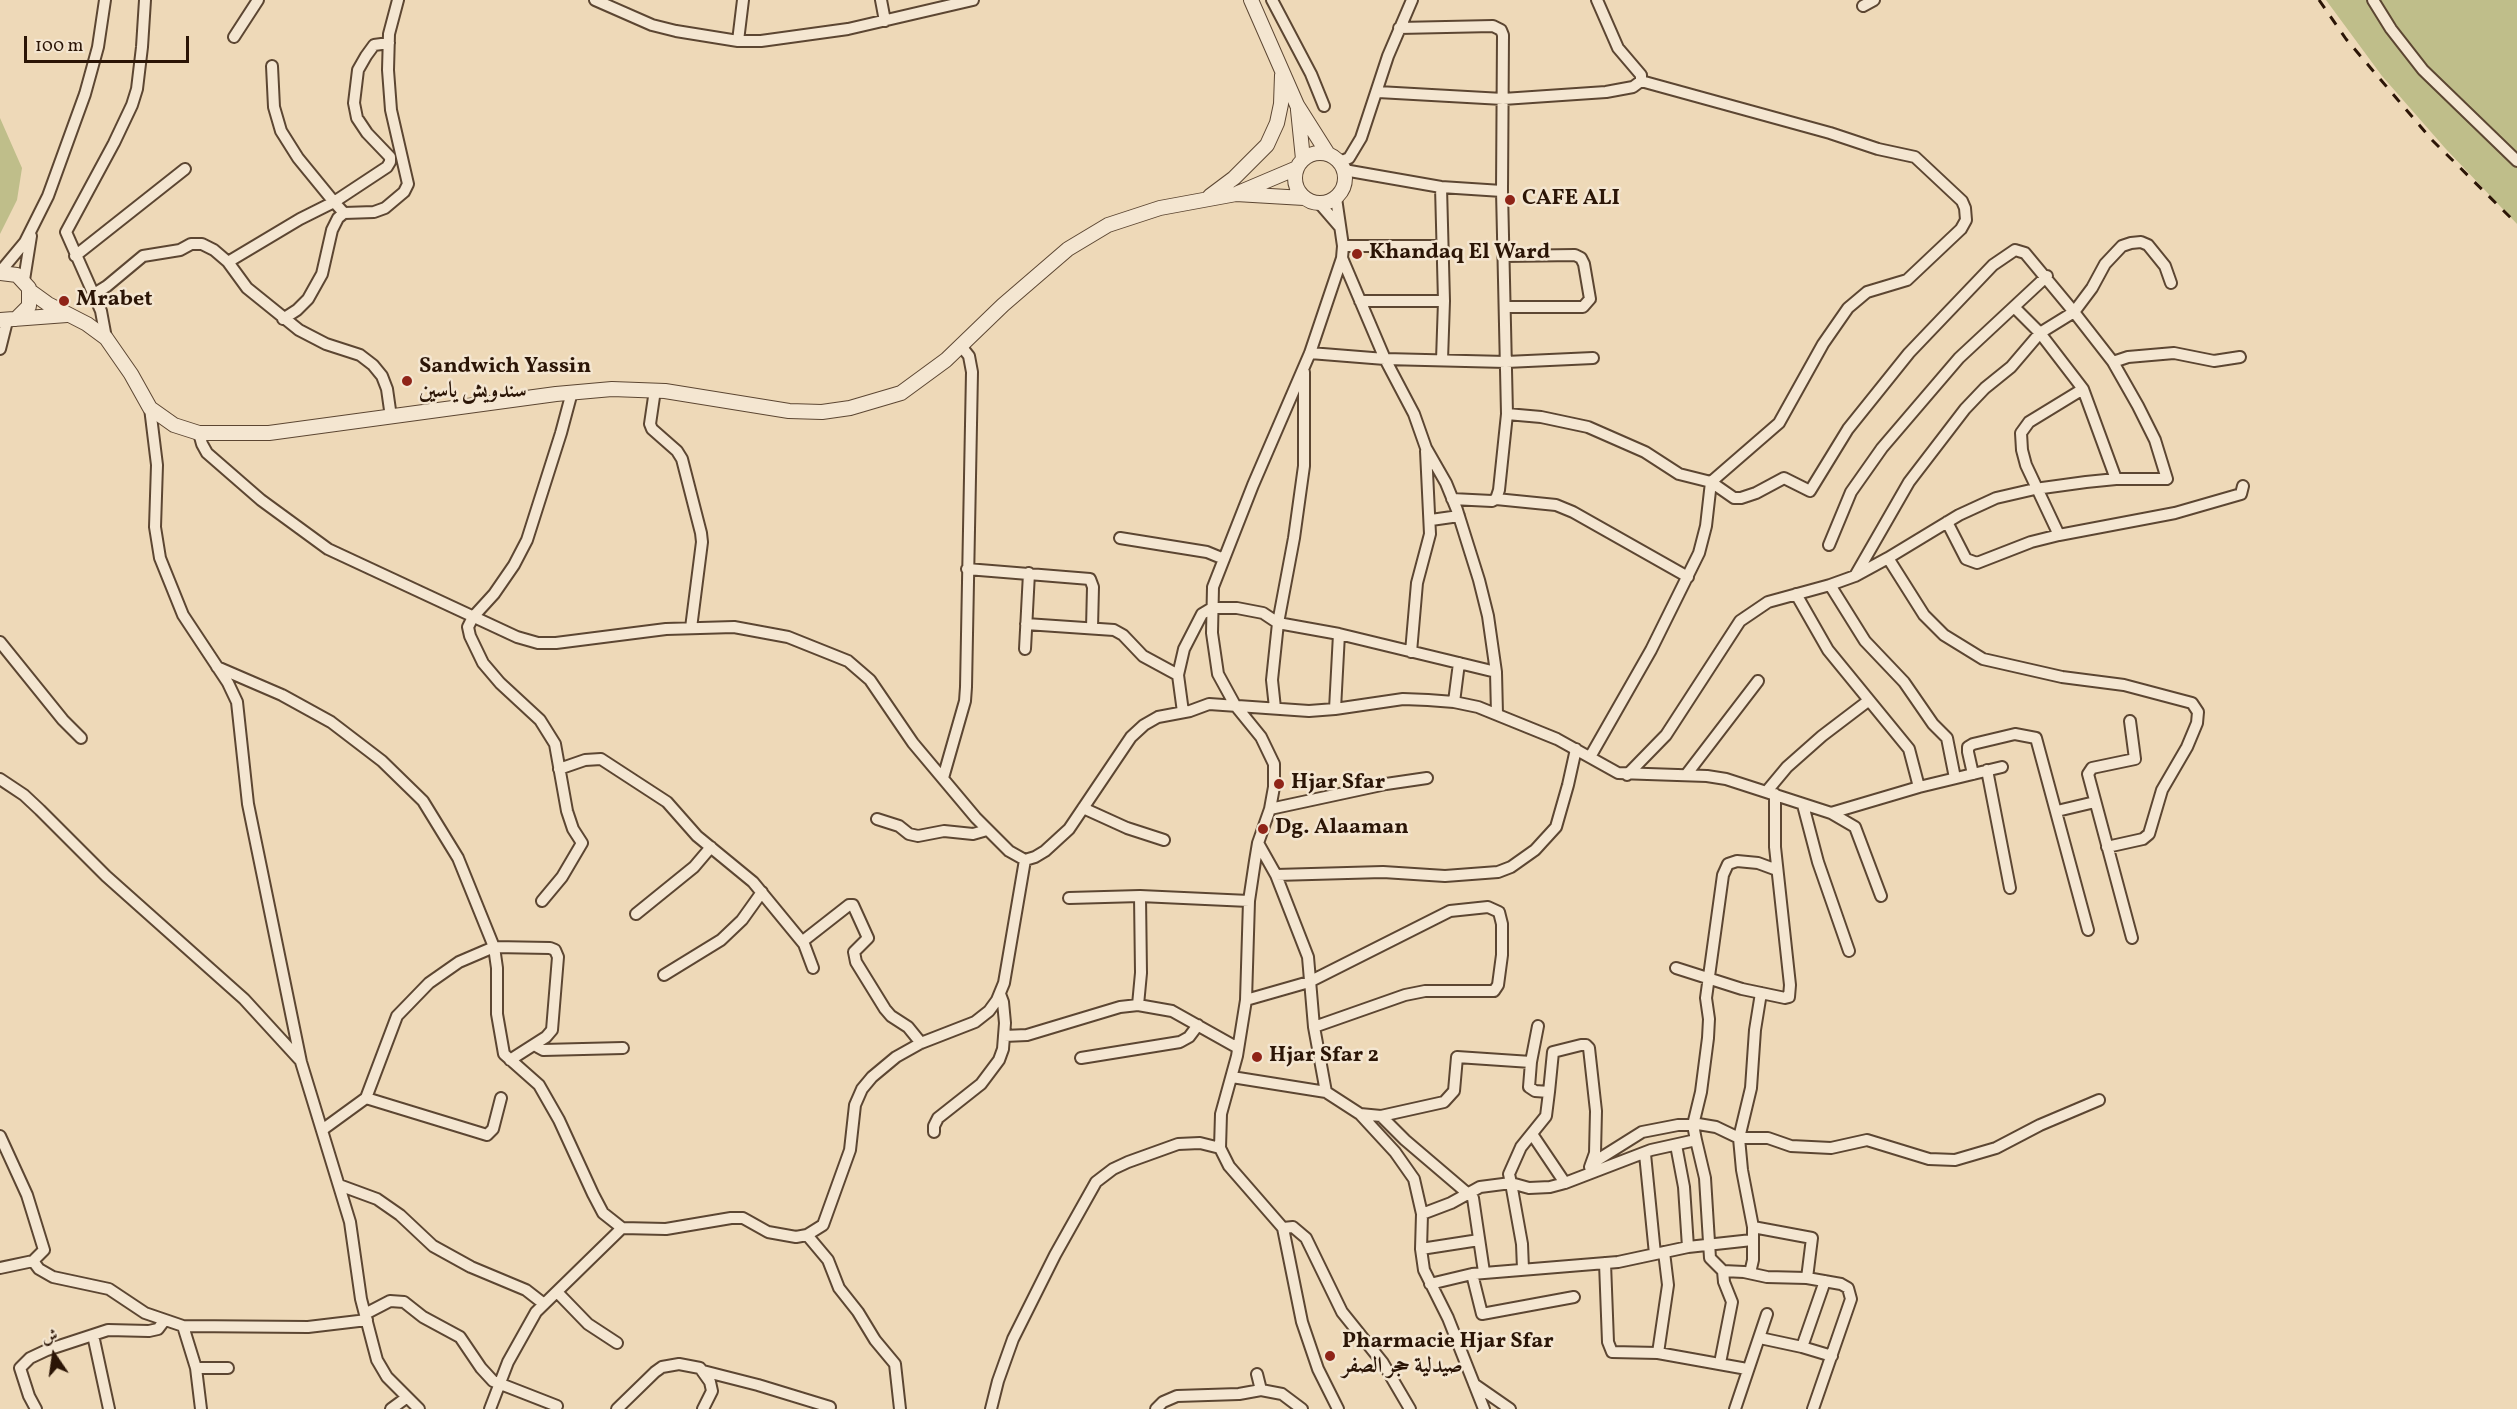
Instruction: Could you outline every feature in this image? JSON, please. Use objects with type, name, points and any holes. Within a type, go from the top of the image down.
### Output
[{"type":"street","points":[[0,273],[18,253],[48,196],[85,94],[98,47],[105,0]]},
{"type":"street","points":[[106,339],[101,311],[68,239],[68,225],[114,143],[137,89],[145,0]]},
{"type":"street","points":[[234,37],[258,0]]},
{"type":"street","points":[[283,319],[308,299],[322,274],[332,230],[338,218],[344,213],[374,212],[385,208],[404,192],[408,184],[391,110],[389,43],[398,0]]},
{"type":"street","points":[[595,0],[652,25],[693,34],[762,41],[815,35],[973,0]]},
{"type":"street","points":[[738,40],[743,0]]},
{"type":"street","points":[[881,0],[885,21]]},
{"type":"street","points":[[1251,0],[1297,105],[1328,154],[1342,166],[1440,187],[1502,191]]},
{"type":"street","points":[[1272,0],[1307,66],[1324,106]]},
{"type":"street","points":[[1342,166],[1356,150],[1399,28],[1412,0]]},
{"type":"street","points":[[1597,0],[1618,48],[1638,70],[1641,81]]},
{"type":"street","points":[[1863,6],[1874,0]]},
{"type":"street","points":[[2373,0],[2391,29],[2423,70],[2517,161]]},
{"type":"street","points":[[1399,28],[1497,27],[1503,35],[1502,191],[1507,414],[1496,500]]},
{"type":"street","points":[[228,262],[300,219],[334,202],[389,164],[390,157],[367,133],[357,118],[354,103],[358,70],[366,56],[374,45],[389,43]]},
{"type":"street","points":[[272,66],[274,107],[281,131],[298,158],[344,213]]},
{"type":"street","points":[[1208,198],[1234,178],[1266,145],[1276,123],[1281,104],[1282,70]]},
{"type":"street","points":[[1378,92],[1503,99],[1606,92],[1633,87],[1641,81]]},
{"type":"street","points":[[1590,757],[1651,650],[1700,553],[1711,482],[1779,423],[1823,344],[1848,308],[1867,292],[1908,280],[1961,229],[1966,220],[1962,201],[1915,157],[1878,149],[1819,130],[1641,81]]},
{"type":"street","points":[[1297,105],[1300,163],[1295,184],[1304,198]]},
{"type":"street","points":[[1236,194],[1319,153],[1328,154]]},
{"type":"street","points":[[389,164],[406,172]]},
{"type":"street","points":[[1320,204],[1336,198],[1345,185],[1342,166]]},
{"type":"street","points":[[75,256],[184,169]]},
{"type":"street","points":[[1440,187],[1444,301],[1442,360]]},
{"type":"street","points":[[150,408],[174,425],[199,433],[269,433],[572,392],[612,389],[655,390],[704,396],[789,411],[822,412],[850,408],[901,393],[961,346],[1038,273],[1086,237],[1134,215],[1236,194],[1304,198],[1320,204],[1340,228]]},
{"type":"street","points":[[1336,198],[1343,246],[1342,258],[1310,353],[1213,588],[1212,633],[1218,674],[1235,705],[1261,736],[1274,764],[1274,787],[1270,809],[1258,843],[1249,901],[1246,1000],[1232,1077],[1221,1114],[1221,1148],[1229,1166],[1283,1228],[1302,1322],[1318,1369],[1338,1409]]},
{"type":"street","points":[[0,349],[8,320],[29,306],[27,285],[32,230]]},
{"type":"street","points":[[1855,576],[1891,510],[1934,449],[1975,398],[2012,367],[2040,333],[2074,312],[2092,288],[2105,264],[2122,246],[2141,242],[2148,245],[2165,266],[2171,284]]},
{"type":"street","points":[[94,294],[143,256],[180,250],[191,244],[207,246],[228,262],[247,288],[283,319],[326,344],[360,355],[373,365],[382,376],[387,389],[391,417]]},
{"type":"street","points":[[1343,246],[1441,246]]},
{"type":"street","points":[[1507,414],[1541,417],[1588,427],[1645,452],[1679,474],[1711,482],[1734,498],[1756,493],[1784,478],[1810,491],[1848,429],[1875,393],[1953,305],[1993,265],[2010,252],[2020,250],[2047,276],[2113,362],[2155,440],[2167,478],[2116,479],[2036,489],[1996,498],[1947,522],[1855,576],[1768,602],[1740,621],[1666,735],[1627,775]]},
{"type":"street","points":[[1504,256],[1575,255],[1584,264],[1590,299],[1583,307],[1506,308]]},
{"type":"street","points":[[1342,258],[1385,359],[1414,414],[1426,448],[1459,516],[1479,580],[1496,672],[1497,714]]},
{"type":"street","points":[[0,273],[17,275],[27,285],[106,339],[131,374],[150,408],[157,465],[155,527],[158,551],[183,615],[234,694],[239,713],[250,814],[301,1062],[350,1222],[366,1317],[381,1368],[406,1398],[419,1409]]},
{"type":"street","points":[[1829,545],[1851,492],[1882,448],[1959,358],[2047,276]]},
{"type":"street","points":[[1360,301],[1444,301]]},
{"type":"street","points":[[2014,307],[2040,333],[2083,388],[2116,479]]},
{"type":"street","points":[[8,320],[41,315],[69,315]]},
{"type":"street","points":[[943,778],[965,701],[972,372],[969,356],[961,346]]},
{"type":"street","points":[[1310,353],[1385,359],[1506,362],[1593,358]]},
{"type":"street","points":[[2113,362],[2128,357],[2174,353],[2214,361],[2240,357]]},
{"type":"street","points":[[1275,708],[1272,680],[1278,623],[1294,538],[1304,465],[1304,368]]},
{"type":"street","points":[[2059,535],[2036,489],[2022,450],[2021,433],[2037,416],[2083,388]]},
{"type":"street","points":[[655,390],[650,424],[652,429],[677,451],[682,459],[701,533],[702,542],[691,628]]},
{"type":"street","points":[[542,901],[562,877],[582,843],[573,829],[567,811],[555,744],[540,720],[501,684],[483,663],[468,627],[473,617],[494,594],[514,565],[528,540],[572,392]]},
{"type":"street","points":[[199,433],[207,453],[261,500],[328,549],[517,638],[538,643],[691,628],[734,627],[766,632],[806,643],[848,661],[870,680],[913,744],[987,830],[1009,851],[1025,860],[1035,857],[1057,841],[1083,808],[1131,737],[1144,725],[1158,717],[1209,704],[1309,711],[1403,699],[1454,702],[1478,707],[1525,725],[1576,749],[1606,768],[1627,775],[1726,779],[1831,813],[1855,827],[1881,896]]},
{"type":"street","points":[[1411,652],[1417,583],[1430,534],[1426,448]]},
{"type":"street","points":[[1947,522],[1966,559],[1977,563],[2031,542],[2175,513],[2241,494],[2243,486]]},
{"type":"street","points":[[1452,499],[1556,505],[1573,512],[1688,577]]},
{"type":"street","points":[[1431,520],[1459,516]]},
{"type":"street","points":[[1120,538],[1207,552],[1224,559]]},
{"type":"street","points":[[1888,558],[1924,615],[1944,635],[1983,659],[2062,677],[2097,680],[2184,699],[2195,707],[2198,717],[2194,732],[2162,790],[2149,834],[2143,839],[2107,848]]},
{"type":"street","points":[[967,568],[1090,579],[1093,587],[1092,628]]},
{"type":"street","points":[[1025,649],[1029,573]]},
{"type":"street","points":[[1830,585],[1865,641],[1904,682],[1933,724],[1947,738],[1955,778]]},
{"type":"street","points":[[1796,594],[1828,650],[1909,749],[1919,787]]},
{"type":"street","points":[[1183,712],[1178,675],[1184,649],[1202,614],[1212,608],[1236,608],[1263,613],[1278,623],[1339,634],[1496,672]]},
{"type":"street","points":[[1026,624],[1118,631],[1143,656],[1178,675]]},
{"type":"street","points":[[1335,709],[1339,634]]},
{"type":"street","points":[[0,642],[63,720],[81,738]]},
{"type":"street","points":[[1454,702],[1460,663]]},
{"type":"street","points":[[217,667],[282,695],[331,722],[368,749],[423,801],[458,858],[494,947],[500,1036],[504,1054],[539,1085],[559,1120],[603,1213],[622,1228],[666,1229],[743,1218],[775,1234],[796,1237],[807,1235],[823,1225],[830,1212],[850,1150],[855,1105],[862,1089],[896,1056],[921,1043],[975,1022],[988,1011],[1000,994],[1004,983],[1025,860]]},
{"type":"street","points":[[1686,776],[1758,681]]},
{"type":"street","points":[[1676,968],[1761,993],[1785,998],[1789,995],[1771,792],[1787,767],[1868,701]]},
{"type":"street","points":[[2130,721],[2136,757],[2090,770],[2088,774],[2132,938]]},
{"type":"street","points":[[1973,774],[1968,747],[2015,734],[2034,736],[2057,811],[2088,930]]},
{"type":"street","points":[[1276,874],[1383,872],[1445,876],[1498,872],[1511,867],[1535,850],[1556,827],[1576,749]]},
{"type":"street","points":[[559,769],[585,760],[601,759],[667,802],[697,836],[727,862],[746,874],[762,892],[775,911],[803,941],[813,968]]},
{"type":"street","points":[[1831,813],[1919,787],[2002,767]]},
{"type":"street","points":[[1987,770],[2010,888]]},
{"type":"street","points":[[1270,809],[1386,784],[1427,778]]},
{"type":"street","points":[[0,779],[24,795],[106,876],[244,999],[301,1062]]},
{"type":"street","points":[[2057,811],[2095,802]]},
{"type":"street","points":[[1803,805],[1818,862],[1850,951]]},
{"type":"street","points":[[1083,808],[1127,828],[1164,840]]},
{"type":"street","points":[[877,819],[900,826],[909,834],[918,836],[944,831],[973,834],[987,830]]},
{"type":"street","points":[[1258,843],[1276,874],[1308,957],[1314,1028],[1326,1092]]},
{"type":"street","points":[[636,914],[694,867],[711,847]]},
{"type":"street","points":[[1720,1363],[1720,1352],[1732,1307],[1723,1271],[1710,1258],[1705,1178],[1692,1125],[1701,1092],[1708,1038],[1709,1019],[1706,998],[1708,977],[1725,868],[1733,861],[1746,861],[1777,870]]},
{"type":"street","points":[[663,975],[721,940],[742,920],[762,892]]},
{"type":"street","points":[[1070,898],[1140,896],[1249,901]]},
{"type":"street","points":[[1138,1005],[1141,973],[1140,896]]},
{"type":"street","points":[[803,941],[849,905],[853,905],[868,938],[854,952],[856,962],[885,1009],[891,1016],[908,1027],[921,1043]]},
{"type":"street","points":[[1246,1000],[1309,982],[1450,911],[1488,907],[1499,912],[1502,924],[1503,955],[1498,985],[1494,991],[1425,992],[1405,995],[1314,1028]]},
{"type":"street","points":[[321,1130],[366,1098],[391,1028],[404,1006],[447,969],[494,947],[550,948],[555,950],[558,957],[552,1030],[546,1038],[510,1060]]},
{"type":"street","points":[[1750,1273],[1753,1260],[1753,1227],[1742,1170],[1739,1138],[1750,1088],[1761,993]]},
{"type":"street","points":[[934,1132],[938,1118],[988,1077],[999,1060],[1005,1036],[1003,1002],[1000,994]]},
{"type":"street","points":[[1005,1036],[1027,1035],[1120,1007],[1138,1005],[1172,1011],[1238,1048]]},
{"type":"street","points":[[1081,1058],[1180,1042],[1189,1037],[1198,1025]]},
{"type":"street","points":[[1538,1026],[1529,1087],[1535,1091],[1549,1092]]},
{"type":"street","points":[[534,1045],[543,1050],[623,1048]]},
{"type":"street","points":[[1523,1269],[1522,1244],[1509,1174],[1524,1142],[1546,1116],[1553,1052],[1558,1049],[1588,1046],[1592,1058],[1596,1098],[1594,1153],[1585,1175]]},
{"type":"street","points":[[1360,1114],[1382,1116],[1437,1105],[1448,1099],[1454,1091],[1457,1057],[1531,1062]]},
{"type":"street","points":[[1232,1077],[1326,1092],[1360,1114],[1384,1138],[1406,1166],[1414,1179],[1422,1214],[1421,1249],[1424,1270],[1448,1318],[1484,1409]]},
{"type":"street","points":[[366,1098],[487,1135],[493,1130],[501,1098]]},
{"type":"street","points":[[1591,1164],[1642,1132],[1678,1125],[1716,1126],[1739,1138],[1768,1138],[1791,1146],[1810,1149],[1831,1148],[1867,1140],[1929,1159],[1945,1161],[1996,1148],[2040,1125],[2099,1100]]},
{"type":"street","points":[[1382,1116],[1405,1140],[1470,1194],[1475,1204],[1479,1240],[1478,1273],[1482,1314],[1574,1297]]},
{"type":"street","points":[[1532,1134],[1565,1183]]},
{"type":"street","points":[[0,1136],[27,1195],[44,1250],[33,1261],[1,1265]]},
{"type":"street","points":[[1422,1214],[1470,1194],[1480,1187],[1511,1183],[1529,1188],[1550,1187],[1661,1147],[1696,1140]]},
{"type":"street","points":[[991,1409],[998,1380],[1013,1339],[1055,1255],[1096,1182],[1113,1169],[1128,1162],[1178,1144],[1200,1143],[1221,1148]]},
{"type":"street","points":[[1676,1145],[1684,1186],[1688,1246]]},
{"type":"street","points":[[1645,1154],[1660,1253],[1668,1285],[1658,1353]]},
{"type":"street","points":[[339,1185],[377,1199],[400,1215],[433,1246],[471,1267],[526,1290],[544,1304]]},
{"type":"street","points":[[1283,1228],[1293,1227],[1306,1238],[1342,1312],[1365,1344],[1383,1363],[1410,1409]]},
{"type":"street","points":[[1753,1227],[1812,1238],[1807,1278]]},
{"type":"street","points":[[490,1409],[508,1362],[536,1312],[622,1228]]},
{"type":"street","points":[[807,1235],[828,1260],[839,1288],[858,1312],[875,1340],[895,1364],[900,1409]]},
{"type":"street","points":[[1421,1249],[1479,1240]]},
{"type":"street","points":[[1430,1284],[1478,1273],[1605,1263],[1688,1246],[1752,1240]]},
{"type":"street","points":[[33,1261],[39,1269],[53,1277],[109,1289],[145,1313],[164,1322],[183,1326],[308,1327],[366,1317],[390,1301],[404,1302],[423,1317],[460,1337],[480,1368],[499,1384],[556,1406]]},
{"type":"street","points":[[1605,1263],[1612,1352],[1658,1353],[1748,1369]]},
{"type":"street","points":[[1723,1271],[1767,1277],[1807,1278],[1841,1284],[1848,1288],[1851,1295],[1812,1409]]},
{"type":"street","points":[[1802,1347],[1825,1281]]},
{"type":"street","points":[[557,1292],[588,1324],[617,1343]]},
{"type":"street","points":[[1735,1409],[1767,1314]]},
{"type":"street","points":[[36,1409],[20,1368],[30,1358],[108,1330],[158,1329],[164,1322]]},
{"type":"street","points":[[183,1326],[196,1368],[201,1409]]},
{"type":"street","points":[[93,1335],[110,1409]]},
{"type":"street","points":[[1760,1338],[1832,1356]]},
{"type":"street","points":[[617,1409],[662,1367],[690,1365],[703,1371],[830,1407]]},
{"type":"street","points":[[196,1368],[228,1368]]},
{"type":"street","points":[[703,1371],[712,1392],[703,1409]]},
{"type":"street","points":[[1257,1374],[1261,1390]]},
{"type":"street","points":[[1473,1384],[1510,1409]]},
{"type":"street","points":[[1156,1409],[1163,1402],[1177,1396],[1239,1394],[1261,1390],[1282,1394],[1302,1409]]},
{"type":"street","points":[[391,1409],[406,1398]]},
{"type":"shaded area","points":[[2326,0],[2517,0],[2517,224],[2445,148],[2382,76]]},
{"type":"shaded area","points":[[0,118],[22,168],[17,200],[0,234]]},
{"type":"railway","points":[[2319,0],[2346,39],[2432,140],[2517,224]]},
{"type":"place","name":"CAFE ALI","points":[[1510,200]]},
{"type":"place","name":"Khandaq El Ward","points":[[1357,254]]},
{"type":"place","name":"Mrabet","points":[[64,301]]},
{"type":"place","name":"Sandwich Yassin سندويش ياسين","points":[[407,381]]},
{"type":"place","name":"Hjar Sfar","points":[[1279,784]]},
{"type":"place","name":"Dg. Alaaman","points":[[1263,829]]},
{"type":"place","name":"Hjar Sfar 2","points":[[1257,1057]]},
{"type":"place","name":"Pharmacie Hjar Sfar صيدلية حجر الصفر","points":[[1330,1356]]}]
